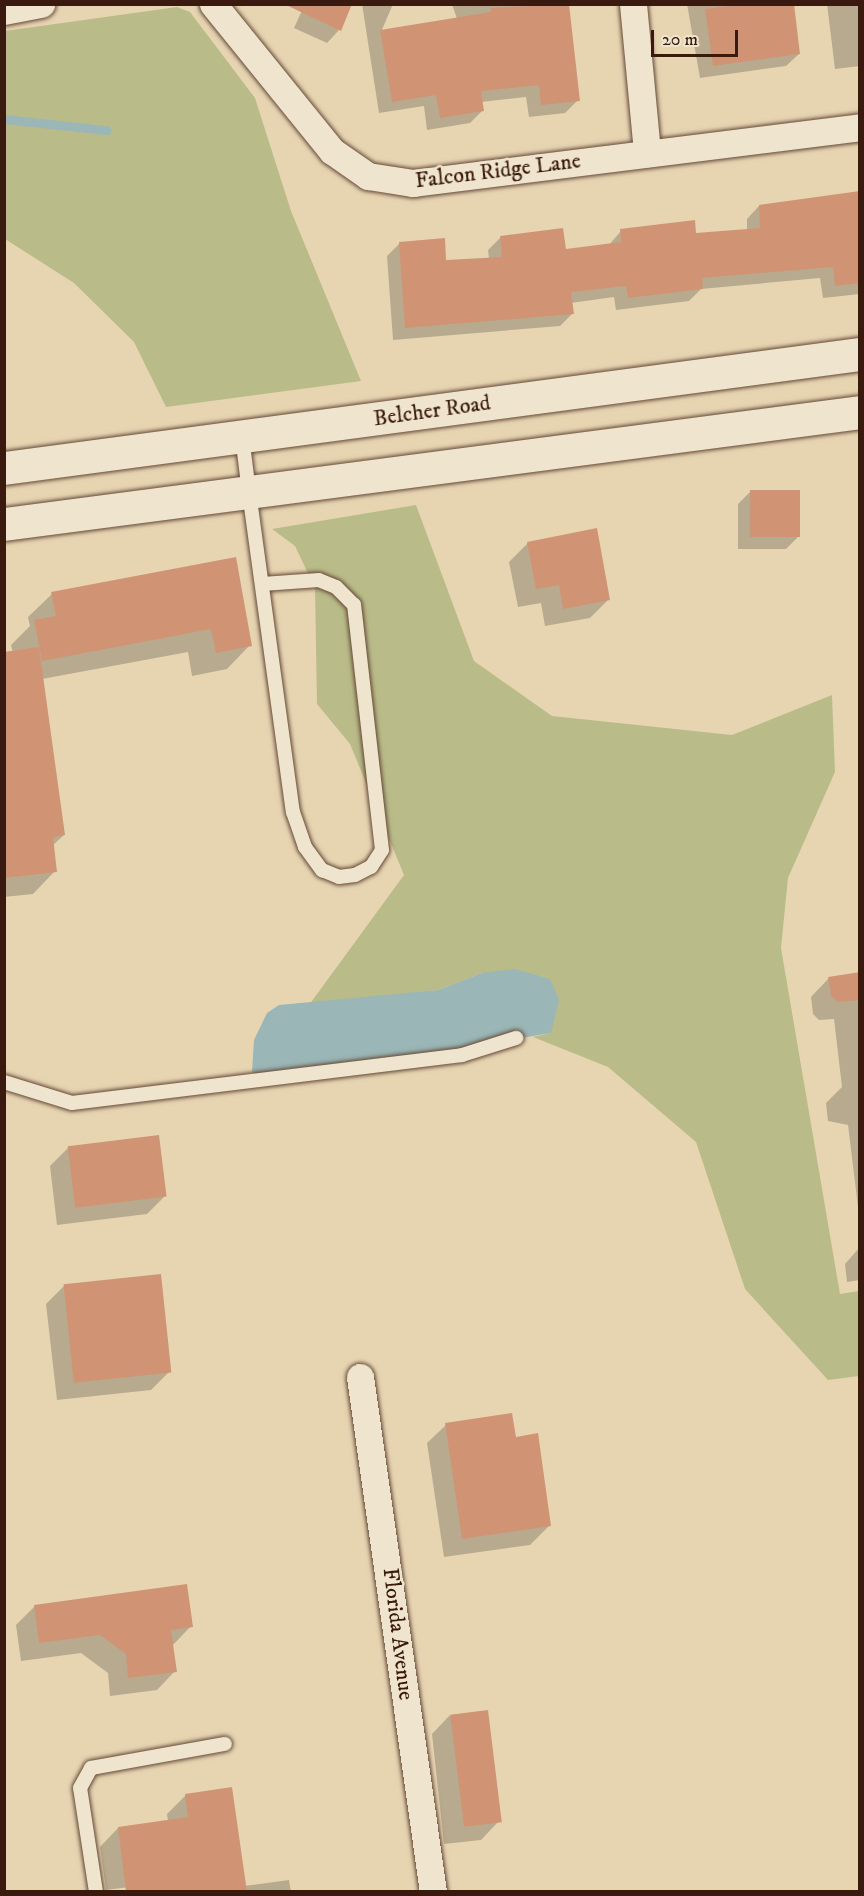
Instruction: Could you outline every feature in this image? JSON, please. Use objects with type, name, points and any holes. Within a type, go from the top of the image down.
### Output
[{"type":"main road","name":"Belcher Road","points":[[4,468],[860,354]]},
{"type":"main road","points":[[4,524],[860,412]]},
{"type":"street","points":[[4,11],[41,4]]},
{"type":"street","name":"Falcon Ridge Lane","points":[[213,4],[332,151],[368,176],[413,183],[860,127]]},
{"type":"street","points":[[633,4],[647,153]]},
{"type":"street","name":"Florida Avenue","points":[[360,1377],[433,1892]]},
{"type":"lane","points":[[242,436],[249,492],[293,812],[305,848],[322,870],[339,877],[355,875],[371,867],[382,850],[354,605],[336,587],[319,580],[262,584]]},
{"type":"lane","points":[[4,1082],[72,1103],[440,1058],[516,1038]]},
{"type":"lane","points":[[96,1892],[80,1788],[91,1768],[225,1744]]},
{"type":"green space","points":[[177,7],[190,12],[255,98],[291,211],[361,381],[166,407],[134,342],[74,283],[5,239],[5,31]]},
{"type":"green space","points":[[416,505],[474,661],[552,716],[732,735],[832,695],[835,772],[788,878],[781,948],[840,1294],[859,1291],[859,1376],[828,1380],[745,1289],[696,1142],[608,1067],[533,1037],[551,1033],[482,973],[438,990],[309,1005],[404,875],[350,744],[317,704],[315,588],[295,546],[272,529]]},
{"type":"water","points":[[515,969],[550,979],[559,1000],[551,1033],[272,1080],[252,1072],[254,1040],[267,1013],[279,1005],[438,990],[482,973]]},
{"type":"building","points":[[284,4],[352,4],[341,31]]},
{"type":"building","points":[[569,4],[580,101],[541,105],[539,85],[481,91],[484,111],[440,118],[436,95],[392,102],[380,30],[491,12],[491,8]]},
{"type":"building","points":[[744,4],[794,4],[800,54],[713,66],[705,9]]},
{"type":"building","points":[[860,191],[860,283],[835,286],[833,267],[702,278],[703,289],[628,298],[626,286],[571,292],[574,314],[405,328],[399,242],[445,238],[446,260],[502,257],[500,236],[563,228],[566,249],[621,242],[620,229],[695,220],[696,233],[760,228],[759,205]]},
{"type":"building","points":[[750,490],[800,490],[800,537],[750,537]]},
{"type":"building","points":[[597,528],[610,600],[563,609],[559,585],[536,589],[527,542]]},
{"type":"building","points":[[236,557],[252,646],[216,653],[211,629],[42,661],[34,620],[56,616],[51,592]]},
{"type":"building","points":[[39,647],[65,835],[53,837],[57,872],[4,878],[4,652]]},
{"type":"building","points":[[860,972],[860,1000],[838,1002],[831,996],[828,977]]},
{"type":"building","points":[[159,1135],[167,1197],[75,1208],[68,1146]]},
{"type":"building","points":[[161,1274],[171,1372],[74,1383],[64,1284]]},
{"type":"building","points":[[512,1413],[516,1437],[538,1433],[551,1526],[462,1539],[445,1423]]},
{"type":"building","points":[[187,1584],[193,1627],[171,1630],[177,1672],[128,1678],[126,1654],[100,1635],[39,1643],[34,1605]]},
{"type":"building","points":[[488,1710],[502,1822],[464,1827],[450,1715]]},
{"type":"building","points":[[232,1787],[247,1892],[126,1892],[118,1827],[188,1817],[185,1794]]},
{"type":"waterway","points":[[4,119],[106,130]]}]
